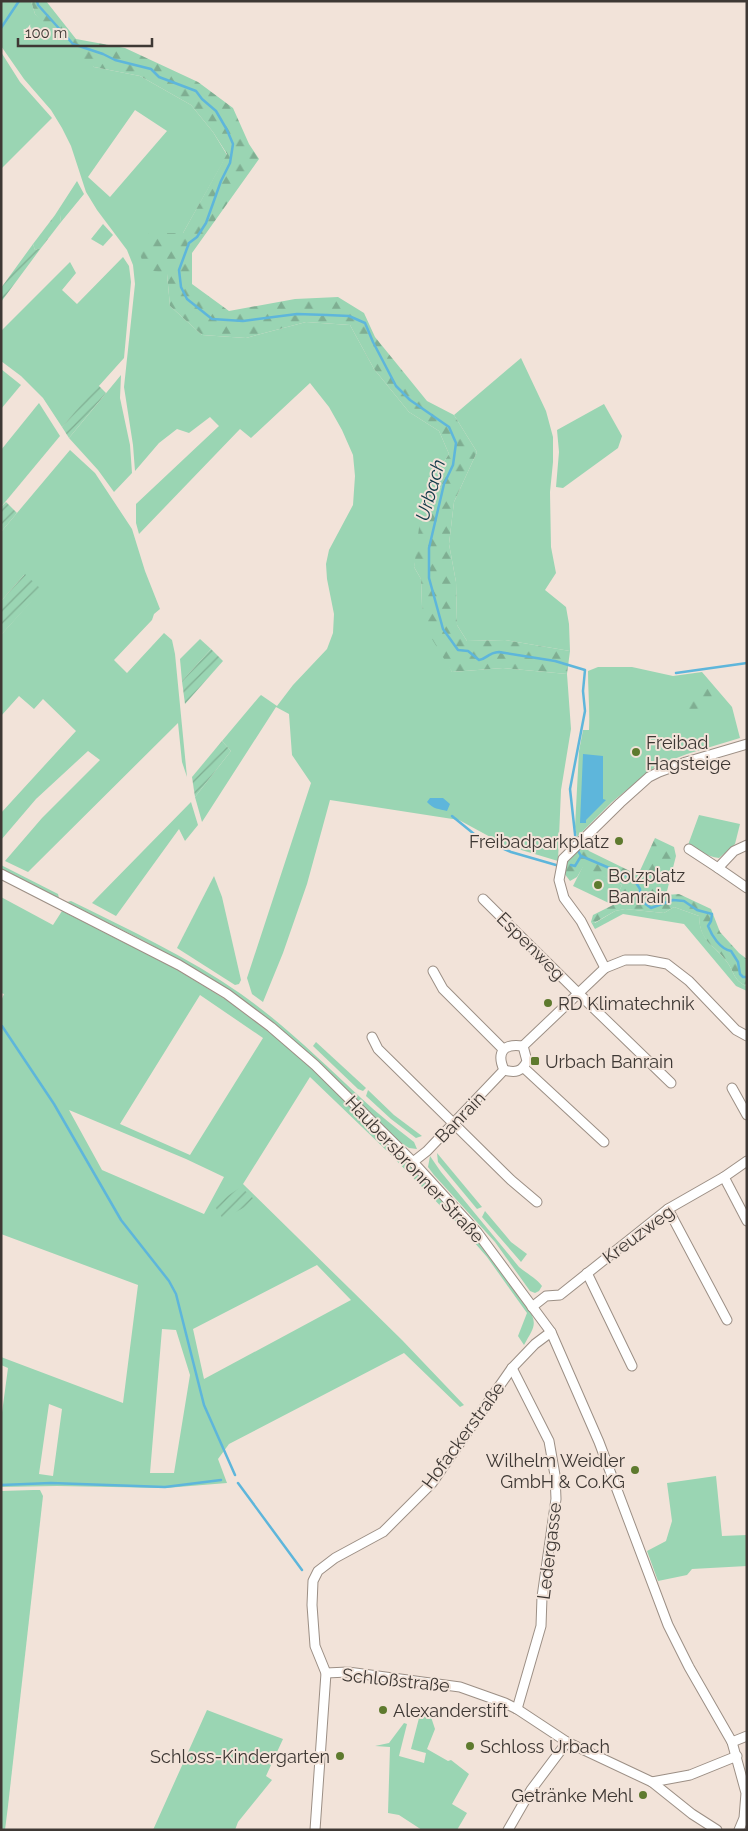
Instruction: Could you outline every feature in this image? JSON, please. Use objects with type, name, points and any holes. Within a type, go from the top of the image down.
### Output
[{"type":"street","points":[[605,968],[581,921],[564,898],[560,882],[563,859],[641,784],[659,772],[698,758],[747,744]]},
{"type":"street","points":[[718,868],[734,851],[747,845]]},
{"type":"street","points":[[688,849],[747,888]]},
{"type":"street","name":"Haubersbronner Straße","points":[[1,874],[179,966],[227,994],[271,1027],[308,1058],[413,1162],[477,1232],[551,1332],[599,1442],[668,1626],[732,1742],[746,1793],[744,1818],[739,1830]]},
{"type":"street","name":"Espenweg","points":[[483,899],[671,1083]]},
{"type":"street","points":[[523,1046],[605,968],[625,960],[646,960],[667,964],[689,981],[736,1030],[747,1036]]},
{"type":"street","points":[[434,971],[443,989],[504,1049]]},
{"type":"street","points":[[372,1037],[378,1049],[537,1202]]},
{"type":"street","points":[[515,1045],[523,1046],[527,1061],[524,1068],[518,1071],[504,1070],[500,1056],[504,1049],[515,1045]]},
{"type":"street","points":[[524,1068],[604,1142]]},
{"type":"street","name":"Banrain","points":[[413,1162],[455,1123],[504,1070]]},
{"type":"street","points":[[732,1088],[747,1115]]},
{"type":"street","name":"Kreuzweg","points":[[532,1307],[546,1296],[560,1295],[668,1209],[724,1177],[747,1161]]},
{"type":"street","points":[[724,1177],[747,1220]]},
{"type":"street","points":[[668,1209],[726,1320]]},
{"type":"street","points":[[587,1274],[632,1366]]},
{"type":"street","name":"Hofackerstraße","points":[[315,1830],[326,1673],[315,1646],[312,1590],[318,1571],[335,1558],[383,1532],[432,1483],[512,1368],[535,1344],[551,1332]]},
{"type":"street","name":"Ledergasse","points":[[512,1368],[549,1441],[555,1475],[556,1499],[542,1596],[541,1626],[517,1710]]},
{"type":"street","name":"Schloßstraße","points":[[326,1673],[348,1672],[460,1687],[517,1710],[567,1742],[652,1782],[692,1814],[716,1830]]},
{"type":"street","points":[[732,1742],[747,1736]]},
{"type":"street","points":[[508,1830],[531,1790],[567,1742]]},
{"type":"street","points":[[652,1782],[690,1775],[736,1756]]},
{"type":"green space","points":[[1,1],[31,1],[35,14],[94,67],[140,76],[191,105],[213,132],[227,155],[183,233],[174,234],[167,274],[170,306],[202,335],[246,338],[306,322],[350,325],[374,369],[409,412],[439,431],[449,454],[433,478],[414,567],[421,579],[422,606],[452,672],[503,668],[567,674],[571,729],[561,790],[558,861],[505,845],[459,820],[330,800],[307,884],[283,953],[263,1002],[252,994],[247,978],[311,783],[292,755],[289,714],[276,707],[202,822],[195,797],[231,751],[222,741],[259,697],[261,695],[277,706],[293,685],[327,649],[333,633],[334,614],[326,564],[329,550],[353,505],[355,476],[353,455],[329,407],[310,383],[251,438],[240,429],[139,534],[136,523],[136,504],[219,426],[210,417],[189,433],[177,429],[159,443],[135,471],[124,387],[135,284],[133,265],[127,250],[86,192],[71,146],[62,128],[51,110],[24,79],[1,46]],"holes":[[[135,110],[167,131],[110,197],[88,177]]]},
{"type":"green space","points":[[31,1],[46,1],[76,39],[125,48],[198,82],[233,108],[249,144],[259,159],[192,253],[192,284],[229,311],[295,299],[338,297],[364,313],[375,337],[427,401],[454,415],[477,452],[454,502],[449,544],[456,582],[457,625],[467,641],[505,640],[570,651],[567,674],[503,668],[452,672],[429,634],[422,606],[421,579],[414,567],[420,520],[433,478],[449,454],[439,431],[409,412],[374,369],[350,325],[306,322],[246,338],[202,335],[170,306],[167,274],[145,269],[138,248],[149,233],[183,233],[227,154],[213,132],[191,105],[140,76],[94,67],[68,52],[35,14]]},
{"type":"green space","points":[[1,52],[20,82],[52,118],[1,169]]},
{"type":"green space","points":[[77,181],[84,194],[61,222],[60,215],[55,215]]},
{"type":"green space","points":[[55,215],[60,215],[61,222],[41,248],[35,250],[33,244]]},
{"type":"green space","points":[[103,224],[113,235],[103,246],[91,239]]},
{"type":"green space","points":[[33,244],[35,250],[41,248],[1,302],[1,288]]},
{"type":"green space","points":[[123,257],[129,266],[131,282],[124,358],[62,427],[43,398],[21,376],[1,361],[1,331],[70,262],[76,273],[62,290],[77,304]]},
{"type":"green space","points":[[521,358],[546,411],[553,437],[550,492],[551,547],[556,573],[545,590],[566,607],[570,651],[505,640],[467,641],[457,625],[456,582],[449,544],[454,502],[477,452],[454,415]]},
{"type":"green space","points":[[1,369],[21,385],[1,409]]},
{"type":"green space","points":[[121,375],[120,398],[130,445],[132,473],[114,492],[98,470],[69,438]]},
{"type":"green space","points":[[98,385],[106,393],[69,438],[62,427]]},
{"type":"green space","points":[[39,403],[60,436],[1,507],[1,450]]},
{"type":"green space","points":[[604,404],[622,436],[618,448],[563,488],[556,487],[559,452],[557,430]]},
{"type":"green space","points":[[70,450],[95,473],[132,529],[145,571],[160,609],[114,660],[127,673],[164,633],[172,640],[187,777],[182,762],[178,723],[28,872],[5,861],[42,818],[100,760],[88,751],[36,799],[1,840],[1,813],[76,731],[43,699],[34,709],[19,696],[1,716],[1,635],[41,590],[24,575],[1,601],[1,532]]},
{"type":"green space","points":[[6,502],[17,513],[1,532],[1,507]]},
{"type":"green space","points":[[25,574],[42,590],[1,635],[1,601]]},
{"type":"green space","points":[[200,639],[211,649],[182,681],[180,659]]},
{"type":"green space","points":[[211,649],[223,661],[185,704],[182,681]]},
{"type":"green space","name":"Freibad Hagsteige","points":[[598,667],[632,667],[673,676],[702,672],[732,707],[740,738],[687,754],[656,766],[612,802],[577,837],[575,827],[579,751],[583,730],[589,730],[588,671]]},
{"type":"green space","points":[[703,688],[717,691],[717,707],[685,710],[687,691]]},
{"type":"green space","points":[[222,741],[231,751],[195,797],[192,777]]},
{"type":"green space","points":[[191,802],[198,825],[185,841],[179,829],[116,916],[92,903]]},
{"type":"green space","points":[[699,815],[740,824],[735,844],[719,858],[706,855],[688,845]]},
{"type":"green space","points":[[655,838],[674,847],[676,856],[666,895],[679,894],[711,909],[720,932],[747,959],[747,986],[739,982],[727,962],[705,938],[699,916],[674,907],[664,913],[625,909],[615,911],[594,923],[591,922],[593,915],[613,905],[622,885],[583,867],[577,877],[570,881],[564,873],[566,863],[583,844],[589,851],[638,875]]},
{"type":"green space","points":[[1,865],[58,894],[59,898],[1,869]]},
{"type":"green space","name":"Bolzplatz Banrain","points":[[583,866],[622,885],[613,905],[573,886]]},
{"type":"green space","points":[[214,876],[222,897],[241,980],[239,984],[235,985],[177,948]]},
{"type":"green space","points":[[1,897],[53,925],[62,911],[176,969],[228,1001],[310,1066],[433,1188],[469,1227],[531,1313],[534,1326],[524,1345],[518,1336],[527,1313],[487,1257],[460,1226],[387,1151],[310,1077],[243,1184],[402,1340],[464,1405],[460,1407],[404,1353],[229,1444],[218,1459],[227,1483],[166,1488],[1,1487],[1,1420],[8,1368],[1,1365],[1,1357],[123,1403],[138,1285],[1,1234],[1,1001],[4,994],[1,993]],"holes":[[[200,995],[263,1038],[190,1155],[120,1124]],[[69,1110],[224,1177],[204,1214],[102,1170]],[[317,1265],[351,1300],[204,1379],[193,1329]],[[162,1329],[176,1330],[190,1375],[174,1473],[150,1473]],[[49,1404],[62,1409],[53,1476],[39,1474]]]},
{"type":"green space","points":[[71,901],[179,956],[241,994],[288,1031],[374,1110],[414,1142],[417,1149],[409,1148],[400,1142],[318,1062],[182,962],[67,902]]},
{"type":"green space","points":[[674,907],[699,916],[702,932],[705,937],[727,962],[739,982],[747,986],[747,991],[736,986],[684,924],[623,914],[595,929],[591,922],[595,923],[615,911],[625,909],[664,913]]},
{"type":"green space","points":[[316,1042],[366,1088],[363,1091],[358,1089],[313,1046]]},
{"type":"green space","points":[[368,1090],[394,1115],[422,1136],[416,1138],[391,1119],[366,1096]]},
{"type":"green space","points":[[437,1153],[482,1207],[477,1209],[438,1162]]},
{"type":"green space","points":[[430,1156],[519,1267],[542,1286],[539,1291],[535,1293],[530,1291],[495,1242],[434,1175],[428,1167]]},
{"type":"green space","points":[[241,1187],[256,1201],[223,1219],[214,1205]]},
{"type":"green space","points":[[485,1211],[511,1242],[527,1254],[521,1262],[482,1217]]},
{"type":"green space","points":[[716,1476],[722,1536],[747,1535],[747,1566],[692,1569],[687,1575],[658,1581],[647,1551],[666,1541],[672,1521],[667,1483]]},
{"type":"green space","points":[[40,1490],[43,1496],[5,1830],[1,1830],[1,1491]]},
{"type":"green space","points":[[207,1710],[283,1739],[266,1776],[272,1780],[238,1822],[235,1830],[153,1830]]},
{"type":"green space","points":[[430,1714],[435,1729],[427,1749],[448,1761],[451,1760],[469,1774],[452,1804],[467,1813],[457,1830],[422,1830],[399,1815],[388,1813],[390,1747],[375,1746],[389,1743],[404,1723],[407,1724],[399,1756],[424,1763],[426,1753],[411,1749],[419,1718]]},
{"type":"water","points":[[583,754],[603,756],[603,799],[606,800],[586,820],[586,823],[580,823]]},
{"type":"water","points":[[430,798],[443,798],[450,804],[447,811],[432,806],[427,802]]},
{"type":"waterway","points":[[1,28],[19,1]]},
{"type":"waterway","name":"Urbach","points":[[37,1],[38,5],[73,44],[115,60],[151,69],[159,77],[196,91],[216,111],[227,130],[233,144],[230,163],[221,181],[206,223],[197,237],[189,243],[179,270],[181,287],[187,299],[212,319],[243,321],[297,314],[349,316],[365,323],[396,386],[410,400],[449,427],[456,443],[453,465],[444,484],[429,548],[429,578],[443,629],[458,650],[468,651],[479,660],[499,652],[555,661],[585,670],[583,691],[585,711],[570,789],[576,843]]},
{"type":"waterway","points":[[676,673],[747,663]]},
{"type":"waterway","points":[[452,816],[479,838],[511,852],[556,865]]},
{"type":"waterway","name":"Urbach","points":[[577,849],[581,856],[633,878],[640,889],[640,900],[651,908],[673,900],[684,901],[697,910],[712,914],[708,926],[712,934],[723,948],[731,951],[738,962],[740,974],[743,977],[747,977]]},
{"type":"waterway","points":[[571,865],[575,866],[581,856]]},
{"type":"waterway","points":[[2,1026],[54,1104],[121,1220],[169,1281],[176,1294],[204,1405],[235,1475]]},
{"type":"waterway","points":[[1,1485],[51,1483],[165,1487],[221,1480]]},
{"type":"waterway","points":[[238,1483],[302,1570]]},
{"type":"place","name":"Freibad Hagsteige","points":[[636,752]]},
{"type":"place","name":"Freibadparkplatz","points":[[619,841]]},
{"type":"place","name":"Bolzplatz Banrain","points":[[598,885]]},
{"type":"place","name":"RD Klimatechnik","points":[[548,1003]]},
{"type":"place","name":"Urbach Banrain","points":[[535,1061]]},
{"type":"place","name":"Wilhelm Weidler GmbH & Co.KG","points":[[635,1470]]},
{"type":"place","name":"Alexanderstift","points":[[383,1710]]},
{"type":"place","name":"Schloss Urbach","points":[[470,1746]]},
{"type":"place","name":"Schloss-Kindergarten","points":[[340,1756]]},
{"type":"place","name":"Getränke Mehl","points":[[643,1795]]}]
